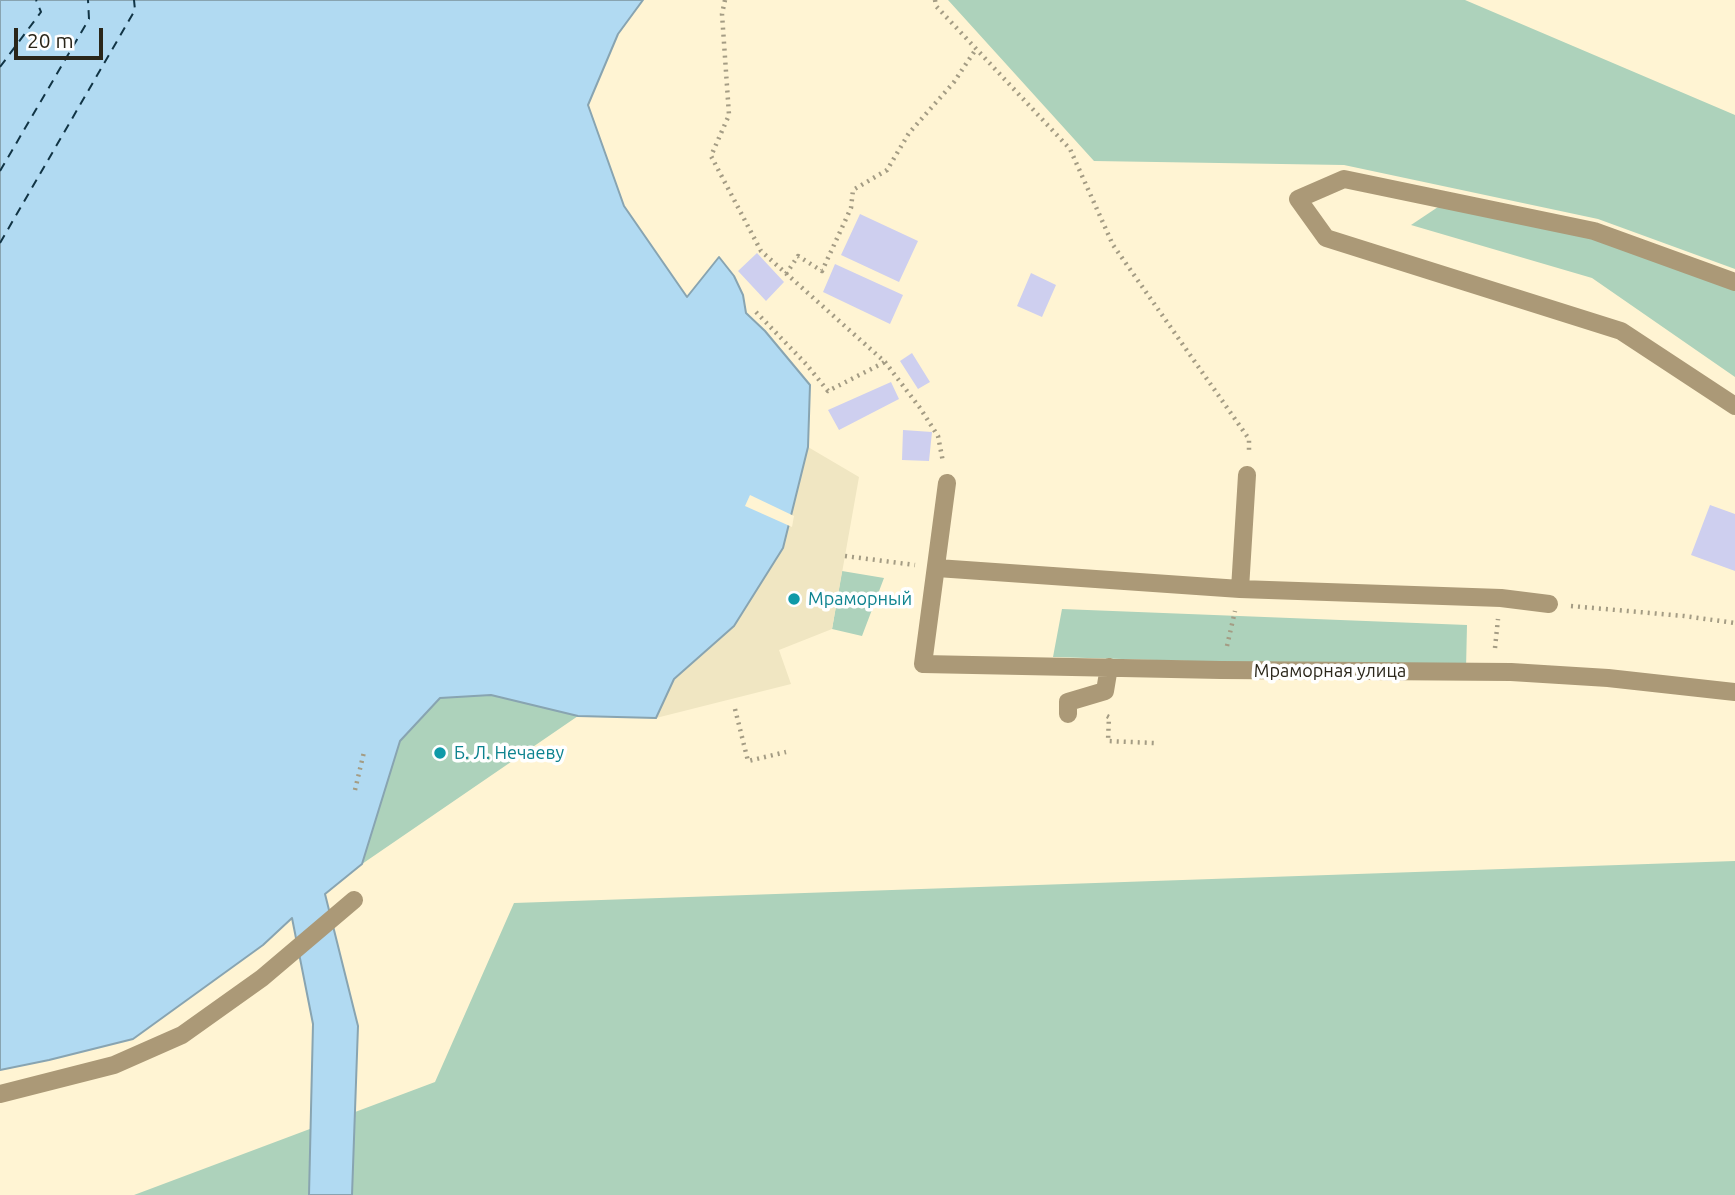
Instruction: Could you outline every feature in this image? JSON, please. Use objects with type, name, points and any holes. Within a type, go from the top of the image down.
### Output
[{"type":"street","points":[[1735,282],[1594,231],[1344,179],[1298,199],[1326,238],[1621,331],[1735,406]]},
{"type":"street","points":[[1240,589],[1247,475]]},
{"type":"street","points":[[947,483],[937,568],[1240,589],[1501,598],[1549,604]]},
{"type":"street","name":"Мраморная улица","points":[[937,568],[923,664],[1511,673],[1608,678],[1735,692]]},
{"type":"street","points":[[1068,714],[1068,702],[1105,691],[1109,667]]},
{"type":"street","points":[[0,1094],[114,1065],[181,1035],[262,978],[354,900]]},
{"type":"path","points":[[725,0],[722,14],[729,115],[711,156],[761,251],[885,362],[920,408],[938,436],[947,483]]},
{"type":"path","points":[[935,0],[936,6],[1070,149],[1113,245],[1249,439],[1247,475]]},
{"type":"path","points":[[786,274],[798,256],[822,271],[851,208],[853,190],[887,170],[909,133],[954,82],[976,49]]},
{"type":"path","points":[[756,312],[828,391],[885,362]]},
{"type":"path","points":[[845,556],[937,568]]},
{"type":"path","points":[[1221,670],[1240,589]]},
{"type":"path","points":[[1501,598],[1495,648],[1513,651],[1511,673]]},
{"type":"path","points":[[1549,604],[1735,623]]},
{"type":"path","points":[[735,709],[748,761],[786,752]]},
{"type":"path","points":[[1068,714],[1110,717],[1108,741],[1154,743]]},
{"type":"path","points":[[355,790],[363,752]]},
{"type":"green space","points":[[948,0],[1465,0],[1735,115],[1735,269],[1598,219],[1344,165],[1094,161]]},
{"type":"green space","points":[[1444,203],[1592,235],[1735,287],[1735,377],[1592,278],[1411,225]]},
{"type":"green space","points":[[842,571],[884,578],[862,636],[832,629]]},
{"type":"green space","points":[[1062,609],[1467,625],[1466,669],[1053,657]]},
{"type":"green space","points":[[491,695],[578,716],[362,864],[400,741],[440,698]]},
{"type":"green space","points":[[1735,861],[1735,1195],[134,1195],[435,1082],[514,903]]},
{"type":"sand","name":"Мраморный","points":[[808,447],[859,477],[832,629],[779,650],[791,684],[656,718],[674,679],[734,626],[783,548]]},
{"type":"water","points":[[0,0],[643,0],[618,34],[588,105],[624,206],[687,297],[719,257],[734,276],[743,295],[746,313],[765,331],[810,385],[808,447],[783,548],[734,626],[674,679],[656,718],[578,716],[491,695],[440,698],[400,741],[362,864],[325,894],[358,1026],[352,1195],[309,1195],[313,1024],[292,918],[263,945],[133,1039],[0,1070]]},
{"type":"pier","points":[[750,495],[794,516],[792,527],[745,506]]},
{"type":"building","points":[[860,214],[918,241],[899,282],[841,255]]},
{"type":"building","points":[[757,253],[784,282],[766,301],[738,271]]},
{"type":"building","points":[[835,264],[903,295],[890,324],[823,292]]},
{"type":"building","points":[[1031,273],[1056,285],[1042,317],[1017,306]]},
{"type":"building","points":[[912,353],[930,382],[918,389],[900,361]]},
{"type":"building","points":[[891,382],[899,399],[839,430],[828,410]]},
{"type":"building","points":[[903,430],[932,432],[929,461],[902,460]]},
{"type":"building","points":[[1710,505],[1735,514],[1735,571],[1691,555]]},
{"type":"ferry route","points":[[0,67],[41,12],[36,0]]},
{"type":"ferry route","points":[[0,171],[89,19],[88,0]]},
{"type":"ferry route","points":[[0,243],[135,10],[134,0]]},
{"type":"place","name":"Мраморный","points":[[794,599]]},
{"type":"place","name":"Б. Л. Нечаеву","points":[[440,753]]}]
